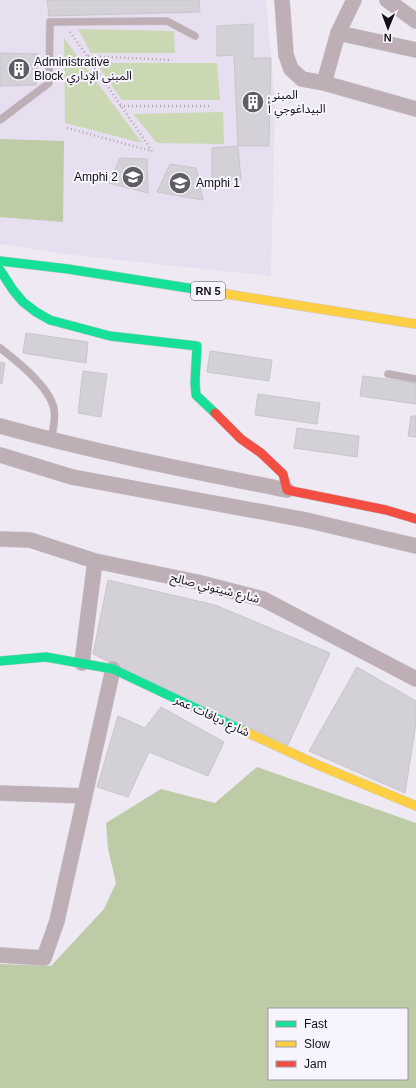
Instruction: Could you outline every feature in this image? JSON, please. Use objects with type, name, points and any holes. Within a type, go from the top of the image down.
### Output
[{"type":"street","points":[[282,0],[286,55],[291,69],[302,79],[324,83],[416,109]]},
{"type":"street","points":[[324,83],[338,33],[354,0]]},
{"type":"street","points":[[387,0],[416,21]]},
{"type":"street","points":[[338,33],[416,50]]},
{"type":"street","name":"RN 5","points":[[0,261],[68,268],[416,324]]},
{"type":"street","points":[[0,270],[23,302],[50,320],[110,336],[197,346],[195,382],[196,395],[241,439],[261,453],[283,474],[287,490]]},
{"type":"street","points":[[0,426],[51,440],[210,475],[386,510],[416,519]]},
{"type":"street","points":[[0,455],[72,477],[306,520],[416,546]]},
{"type":"street","name":"شارع شيتوني صالح","points":[[0,539],[30,540],[95,562],[197,582],[263,599],[416,679]]},
{"type":"street","points":[[82,663],[95,562]]},
{"type":"street","name":"شارع ديافات عمر","points":[[0,661],[46,657],[114,669],[219,720],[416,806]]},
{"type":"street","points":[[0,955],[44,958],[58,921],[114,669]]},
{"type":"street","points":[[0,793],[85,796]]},
{"type":"lane","points":[[0,120],[49,83],[50,22],[167,22],[195,36]]},
{"type":"lane","points":[[0,348],[37,380],[49,396],[54,409],[54,425],[51,440]]},
{"type":"lane","points":[[388,374],[416,378]]},
{"type":"path","points":[[67,128],[152,151],[69,32]]},
{"type":"path","points":[[87,56],[172,60]]},
{"type":"path","points":[[120,106],[212,106]]},
{"type":"shaded area","points":[[0,0],[266,0],[275,105],[271,276],[72,255],[0,244]]},
{"type":"green space","points":[[78,29],[174,31],[175,53],[91,53]]},
{"type":"green space","points":[[64,38],[142,143],[65,123]]},
{"type":"green space","points":[[96,63],[217,63],[220,100],[122,100]]},
{"type":"green space","points":[[223,112],[224,144],[157,143],[133,114]]},
{"type":"green space","points":[[0,139],[64,141],[63,222],[0,217]]},
{"type":"green space","points":[[257,767],[416,823],[416,1088],[0,1088],[0,964],[51,966],[104,909],[116,883],[108,849],[106,823],[161,789],[215,803]]},
{"type":"building","points":[[47,0],[199,0],[200,12],[49,16]]},
{"type":"building","name":"المبنى البيداغوجي أ","points":[[253,24],[253,58],[271,58],[269,146],[238,146],[234,55],[217,56],[217,26]]},
{"type":"building","name":"Administrative Block المبنى الإداري","points":[[0,53],[38,54],[36,85],[0,86]]},
{"type":"building","points":[[238,146],[241,180],[212,179],[212,148]]},
{"type":"building","points":[[120,158],[147,159],[148,193],[109,183]]},
{"type":"building","points":[[170,164],[196,168],[203,200],[157,192]]},
{"type":"building","points":[[26,333],[88,342],[86,363],[23,353]]},
{"type":"building","points":[[210,351],[272,360],[269,381],[207,372]]},
{"type":"building","points":[[0,362],[5,363],[2,384],[0,383]]},
{"type":"building","points":[[83,371],[107,374],[101,417],[78,413]]},
{"type":"building","points":[[363,376],[416,383],[416,404],[360,396]]},
{"type":"building","points":[[258,394],[320,403],[317,424],[255,415]]},
{"type":"building","points":[[411,416],[416,416],[416,437],[408,436]]},
{"type":"building","points":[[297,428],[359,436],[357,457],[294,448]]},
{"type":"building","points":[[108,580],[215,605],[330,653],[288,745],[93,654]]},
{"type":"building","points":[[357,667],[416,701],[416,723],[405,793],[309,751]]},
{"type":"building","points":[[161,707],[224,742],[208,776],[149,752],[128,797],[97,787],[118,716],[145,728]]},
{"type":"traffic: fast","points":[[0,261],[68,269],[226,294]]},
{"type":"traffic: fast","points":[[0,270],[23,302],[50,320],[110,336],[197,346],[195,382],[196,395],[215,413]]},
{"type":"traffic: fast","points":[[0,661],[46,657],[113,669],[244,731]]},
{"type":"traffic: slow","points":[[226,294],[416,324]]},
{"type":"traffic: slow","points":[[244,731],[318,765],[416,806]]},
{"type":"traffic: jam","points":[[215,413],[241,439],[261,453],[283,474],[287,490],[386,510],[416,519]]},
{"type":"place","name":"Administrative Block المبنى الإداري","points":[[19,69]]},
{"type":"place","name":"المبنى البيداغوجي أ","points":[[253,102]]},
{"type":"place","name":"Amphi 2","points":[[133,177]]},
{"type":"place","name":"Amphi 1","points":[[180,183]]}]
